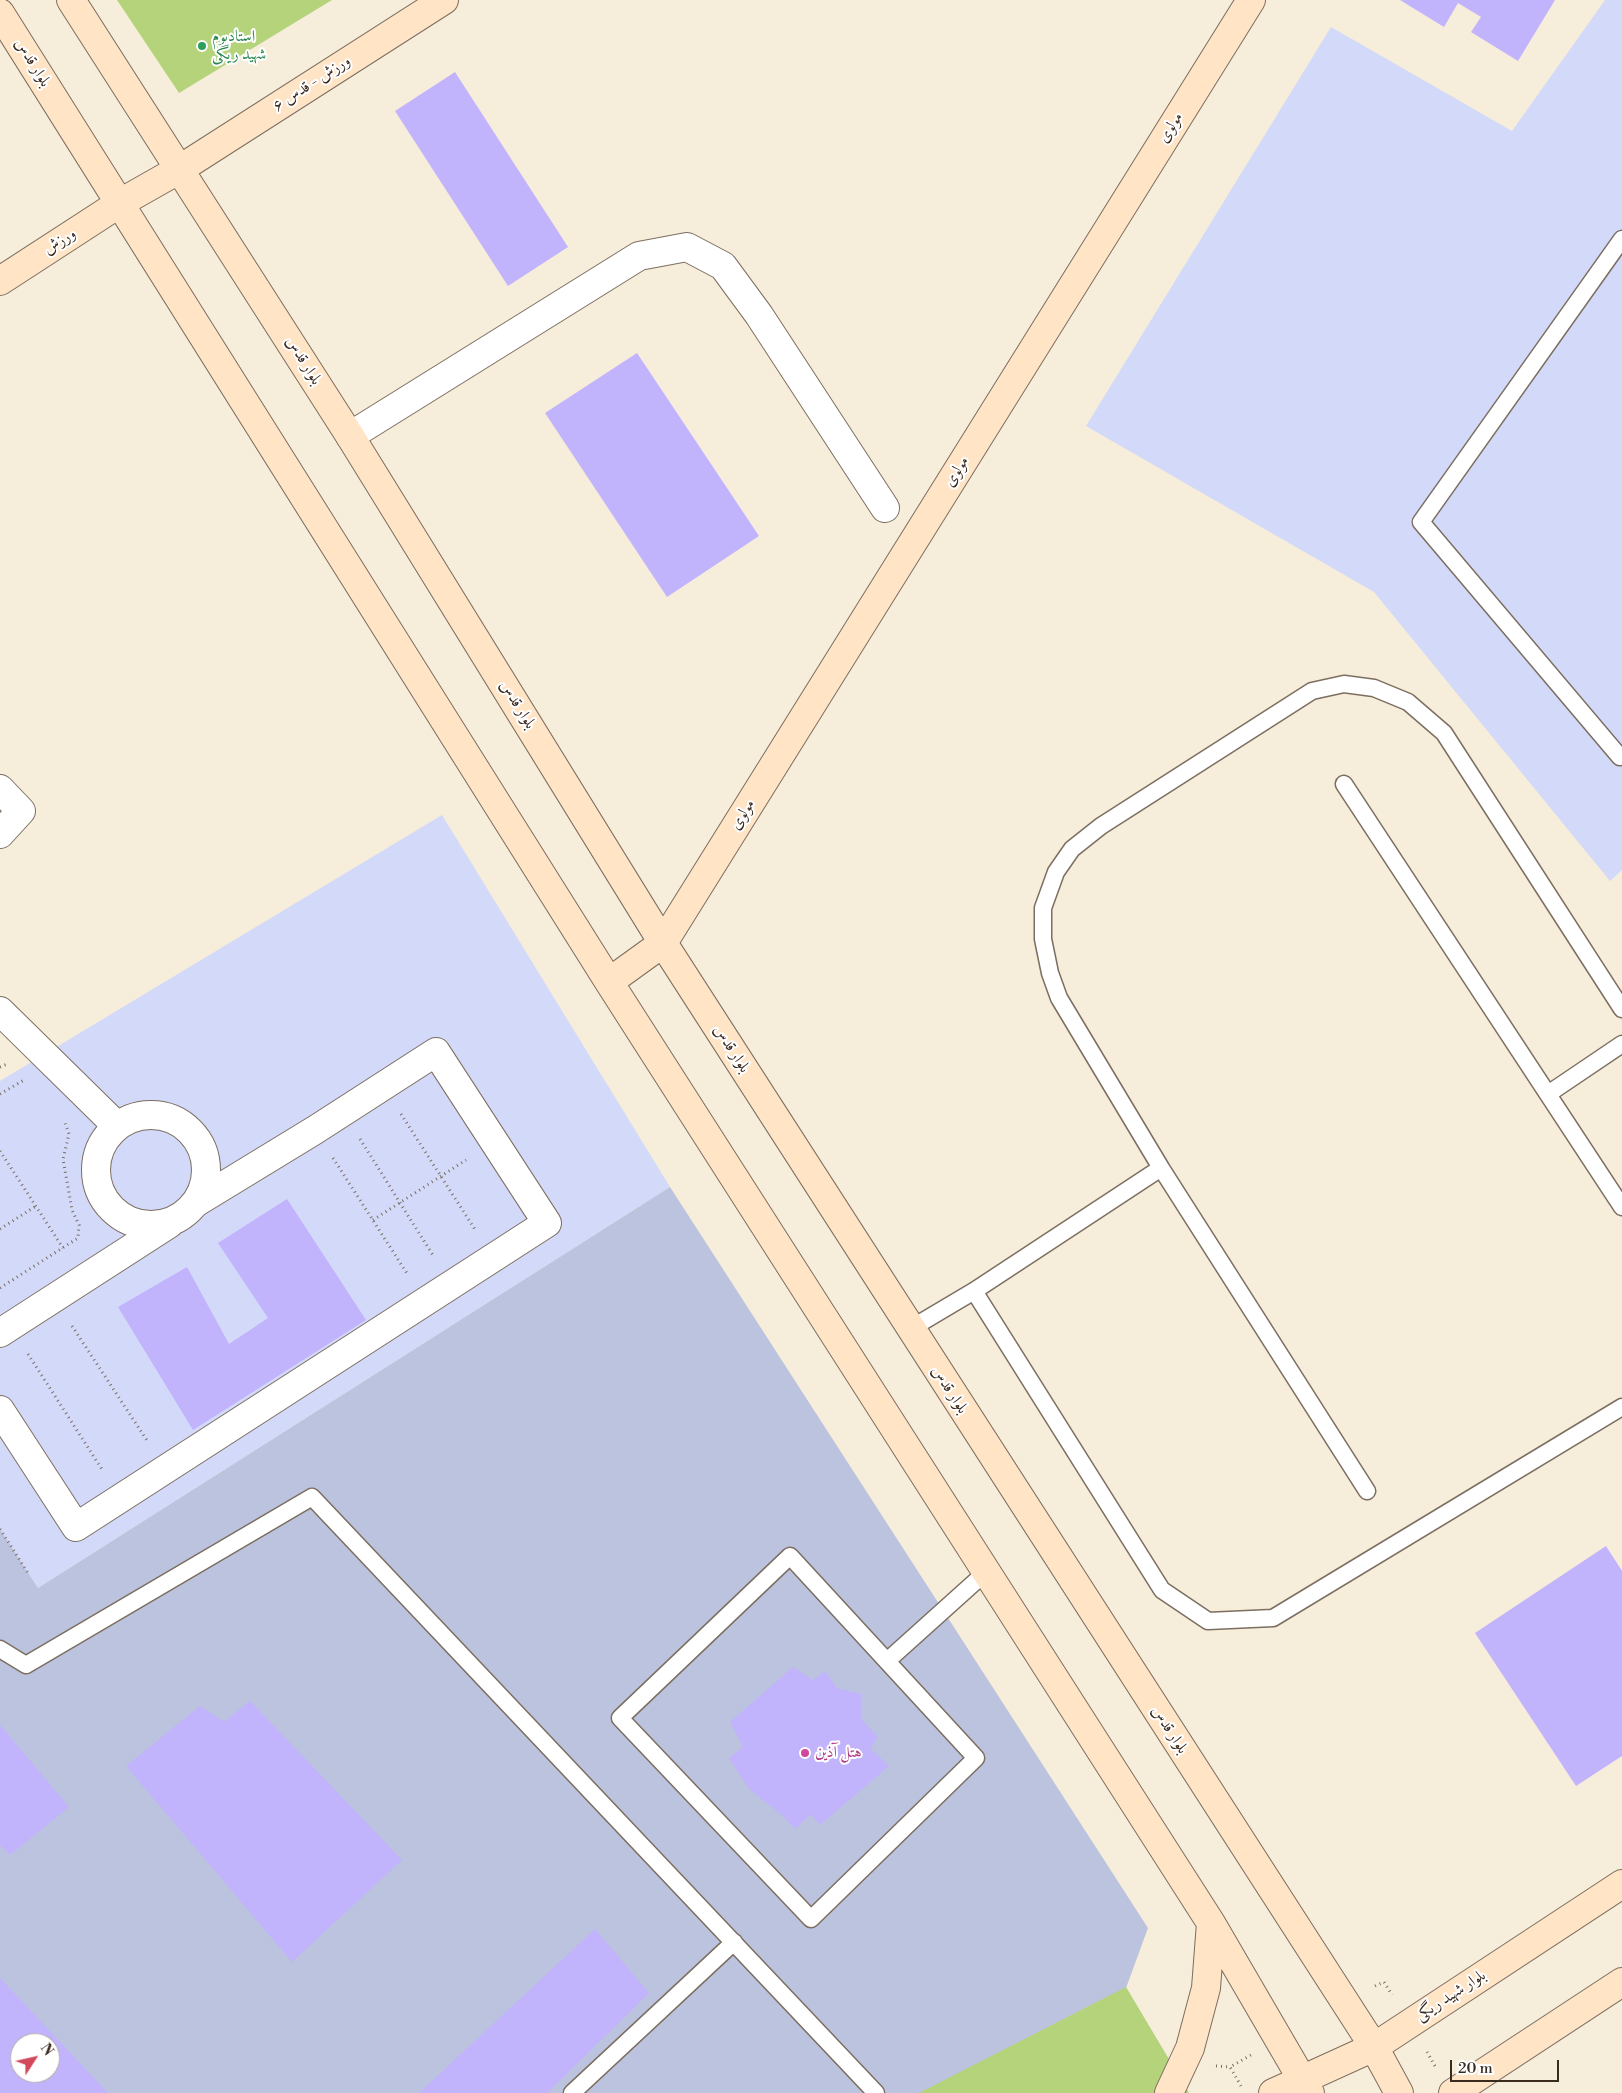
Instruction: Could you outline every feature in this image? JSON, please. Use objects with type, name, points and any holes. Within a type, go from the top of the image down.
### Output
[{"type":"main road","name":"بلوار قدس","points":[[71,0],[350,436],[663,943],[1374,2047],[1399,2093]]},
{"type":"main road","name":"ورزش - قدس ۶","points":[[120,203],[180,168],[444,0]]},
{"type":"main road","name":"مولوی","points":[[663,943],[1250,0]]},
{"type":"main road","name":"بلوار قدس","points":[[0,13],[609,982],[1211,1923],[1307,2086]]},
{"type":"main road","name":"ورزش","points":[[0,281],[120,203]]},
{"type":"main road","points":[[609,982],[663,943]]},
{"type":"main road","name":"بلوار شهید ریگی","points":[[1273,2093],[1307,2086],[1374,2047],[1622,1884]]},
{"type":"main road","points":[[1169,2093],[1190,2048],[1206,1988],[1211,1923]]},
{"type":"main road","points":[[1452,2093],[1622,1982]]},
{"type":"street","points":[[350,436],[639,256],[687,247],[723,266],[759,315],[885,508]]},
{"type":"street","points":[[0,789],[21,810],[0,834]]},
{"type":"street","points":[[0,1011],[116,1126]]},
{"type":"street","points":[[0,1410],[76,1527],[547,1224],[436,1052],[315,1130],[197,1202],[185,1215],[5,1329]]},
{"type":"street","points":[[170,1223],[153,1226],[136,1224],[120,1217],[98,1190],[95,1172],[98,1155],[105,1139],[116,1126],[132,1118],[149,1115],[166,1117],[182,1124],[195,1136],[203,1152],[207,1169],[205,1186],[197,1202]]},
{"type":"lane","points":[[1622,239],[1421,522],[1620,757],[1622,755]]},
{"type":"lane","points":[[1367,1491],[1161,1168],[1059,998],[1050,973],[1043,939],[1043,908],[1056,872],[1072,849],[1101,826],[1312,691],[1344,684],[1374,688],[1408,702],[1444,733],[1622,1009]]},
{"type":"lane","points":[[1344,784],[1622,1207]]},
{"type":"lane","points":[[1548,1094],[1622,1044]]},
{"type":"lane","points":[[910,1329],[974,1291],[1161,1168]]},
{"type":"lane","points":[[974,1291],[1162,1590],[1208,1621],[1273,1618],[1622,1407]]},
{"type":"lane","points":[[0,1649],[26,1665],[312,1497],[876,2093]]},
{"type":"lane","points":[[790,1556],[887,1661],[976,1758],[810,1919],[620,1718],[790,1556]]},
{"type":"lane","points":[[887,1661],[986,1572]]},
{"type":"lane","points":[[572,2093],[734,1942]]},
{"type":"path","points":[[383,1086],[494,1258]]},
{"type":"path","points":[[342,1112],[451,1285]]},
{"type":"path","points":[[0,1288],[78,1238],[79,1224],[72,1210],[63,1159],[69,1134],[64,1122]]},
{"type":"path","points":[[315,1130],[425,1302]]},
{"type":"path","points":[[373,1220],[494,1142]]},
{"type":"path","points":[[0,1151],[63,1248]]},
{"type":"path","points":[[0,1229],[36,1206]]},
{"type":"path","points":[[54,1298],[165,1469]]},
{"type":"path","points":[[5,1329],[120,1499]]},
{"type":"path","points":[[0,1528],[28,1573]]},
{"type":"shaded area","points":[[1605,0],[1622,0],[1622,870],[1610,881],[1374,592],[1086,426],[1331,27],[1512,131]]},
{"type":"shaded area","points":[[442,815],[670,1187],[38,1588],[0,1529],[0,1081]]},
{"type":"shaded area","points":[[670,1187],[1148,1928],[1126,1988],[1189,2093],[0,2093],[0,1529],[38,1588]]},
{"type":"green space","name":"استادیوم شهید ریگی","points":[[117,0],[332,0],[179,93]]},
{"type":"green space","points":[[1126,1987],[1189,2093],[919,2093]]},
{"type":"building","points":[[1400,0],[1555,0],[1518,61],[1471,32],[1481,17],[1458,3],[1444,27]]},
{"type":"building","points":[[455,72],[568,247],[508,286],[395,111]]},
{"type":"building","points":[[637,353],[759,536],[667,597],[545,413]]},
{"type":"building","points":[[287,1199],[366,1320],[193,1430],[118,1307],[187,1267],[229,1344],[268,1318],[218,1243]]},
{"type":"building","points":[[1606,1546],[1622,1571],[1622,1756],[1576,1786],[1475,1633]]},
{"type":"building","name":"هتل آذین","points":[[793,1667],[813,1680],[825,1671],[837,1688],[861,1694],[861,1719],[878,1737],[870,1748],[889,1766],[820,1825],[811,1814],[795,1829],[783,1816],[749,1789],[729,1758],[743,1747],[730,1722]]},
{"type":"building","points":[[250,1701],[402,1860],[292,1962],[126,1766],[200,1706],[224,1722]]},
{"type":"building","points":[[0,1725],[69,1807],[10,1855],[0,1845]]},
{"type":"building","points":[[595,1929],[649,1993],[547,2093],[419,2093]]},
{"type":"building","points":[[0,1978],[52,2033],[10,2033],[10,2083],[60,2083],[60,2042],[108,2093],[0,2093]]},
{"type":"place","name":"استادیوم شهید ریگی","points":[[202,46]]},
{"type":"place","name":"هتل آذین","points":[[805,1753]]}]
